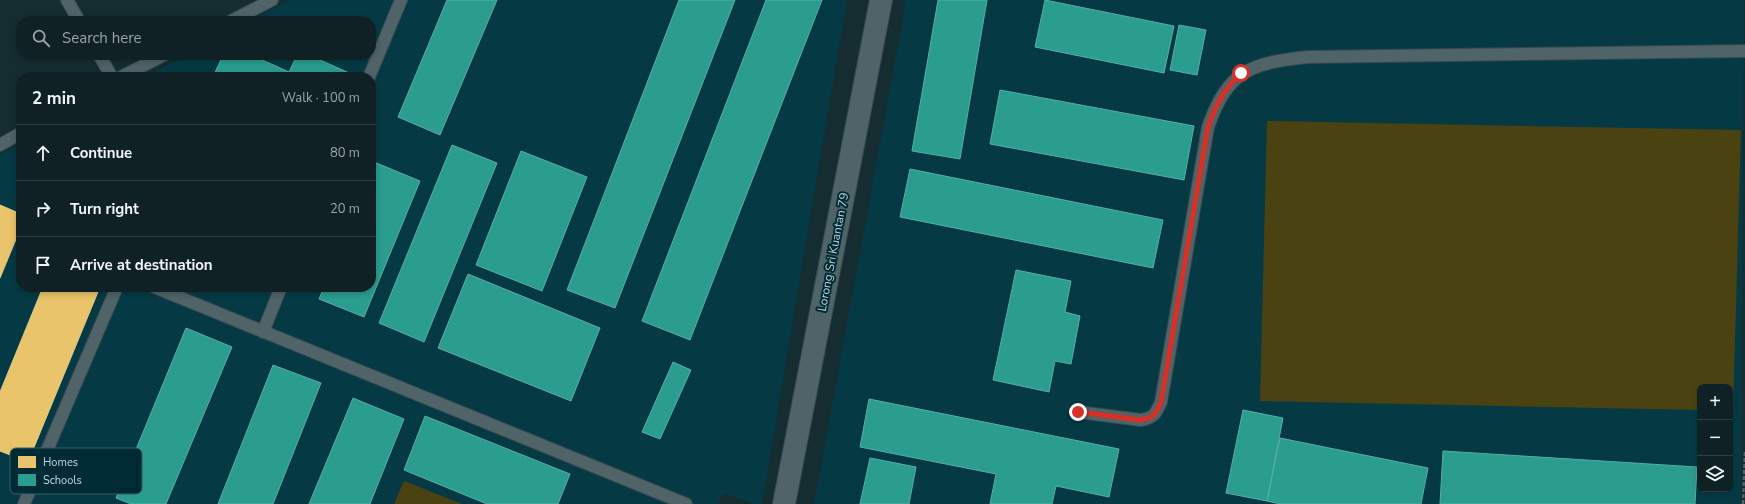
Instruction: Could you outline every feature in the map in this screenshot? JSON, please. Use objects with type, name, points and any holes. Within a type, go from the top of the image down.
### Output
[{"type":"street","name":"Lorong Sri Kuantan 79","points":[[784,504],[881,0]]},
{"type":"lane","points":[[67,0],[76,16]]},
{"type":"lane","points":[[241,16],[272,0]]},
{"type":"lane","points":[[371,72],[401,0]]},
{"type":"lane","points":[[1078,412],[1141,420],[1150,419],[1157,413],[1161,402],[1208,127],[1216,106],[1226,88],[1241,73],[1258,65],[1284,59],[1308,57],[1745,51]]},
{"type":"lane","points":[[102,60],[109,72]]},
{"type":"lane","points":[[131,72],[154,60]]},
{"type":"lane","points":[[0,145],[16,136]]},
{"type":"lane","points":[[48,448],[115,292]]},
{"type":"lane","points":[[166,292],[686,504]]},
{"type":"lane","points":[[263,332],[280,292]]},
{"type":"lane","points":[[24,504],[28,494]]},
{"type":"path","points":[[1743,504],[1745,450]]},
{"type":"shaded area","points":[[289,0],[847,0],[762,504],[753,504],[724,493],[718,504],[0,504],[0,155],[16,146],[16,292],[376,292],[376,72],[155,72],[177,60],[376,60],[376,16],[259,16]]},
{"type":"shaded area","points":[[906,0],[1744,0],[1741,504],[814,504]]},
{"type":"shaded area","points":[[1267,121],[1741,130],[1733,410],[1733,384],[1697,384],[1697,410],[1260,401]]},
{"type":"shaded area","points":[[404,481],[462,504],[394,504]]},
{"type":"building: Homes","points":[[0,205],[16,212],[16,239],[0,278]]},
{"type":"building: Homes","points":[[41,292],[98,292],[34,448],[10,448],[10,455],[0,451],[0,392]]},
{"type":"building: Schools","points":[[447,0],[497,0],[440,135],[398,117]]},
{"type":"building: Schools","points":[[679,0],[735,0],[615,308],[567,290]]},
{"type":"building: Schools","points":[[766,0],[822,0],[690,340],[642,321]]},
{"type":"building: Schools","points":[[938,0],[987,0],[960,159],[912,151]]},
{"type":"building: Schools","points":[[1045,0],[1174,26],[1164,73],[1035,47]]},
{"type":"building: Schools","points":[[1179,25],[1206,30],[1197,75],[1170,70]]},
{"type":"building: Schools","points":[[221,60],[262,60],[289,72],[215,72]]},
{"type":"building: Schools","points":[[295,60],[320,60],[347,72],[289,72]]},
{"type":"building: Schools","points":[[1000,90],[1194,126],[1184,180],[990,144]]},
{"type":"building: Schools","points":[[452,145],[497,163],[424,342],[379,323]]},
{"type":"building: Schools","points":[[521,151],[587,177],[542,291],[476,265]]},
{"type":"building: Schools","points":[[376,163],[420,181],[376,288]]},
{"type":"building: Schools","points":[[910,169],[1163,220],[1153,268],[900,217]]},
{"type":"building: Schools","points":[[1016,270],[1071,281],[1065,312],[1080,316],[1071,364],[1055,361],[1049,392],[993,380]]},
{"type":"building: Schools","points":[[468,274],[600,328],[571,401],[438,348]]},
{"type":"building: Schools","points":[[322,292],[374,292],[364,317],[319,299]]},
{"type":"building: Schools","points":[[186,328],[232,347],[166,504],[131,504],[116,498],[118,494],[142,494],[142,448],[137,448]]},
{"type":"building: Schools","points":[[673,362],[691,370],[660,439],[642,432]]},
{"type":"building: Schools","points":[[273,365],[321,383],[273,504],[218,504]]},
{"type":"building: Schools","points":[[353,398],[404,419],[370,504],[309,504]]},
{"type":"building: Schools","points":[[869,399],[1119,449],[1109,497],[1056,486],[1052,504],[990,504],[996,474],[860,447]]},
{"type":"building: Schools","points":[[1243,410],[1283,418],[1267,501],[1226,493]]},
{"type":"building: Schools","points":[[425,416],[570,474],[558,504],[487,504],[404,470]]},
{"type":"building: Schools","points":[[1280,438],[1428,468],[1421,504],[1280,504],[1267,501]]},
{"type":"building: Schools","points":[[1443,451],[1697,467],[1695,504],[1440,504]]},
{"type":"building: Schools","points":[[870,458],[916,467],[909,504],[860,504]]},
{"type":"route","points":[[1078,412],[1141,420],[1150,419],[1157,413],[1161,402],[1208,127],[1216,106],[1226,88],[1241,73]]}]
